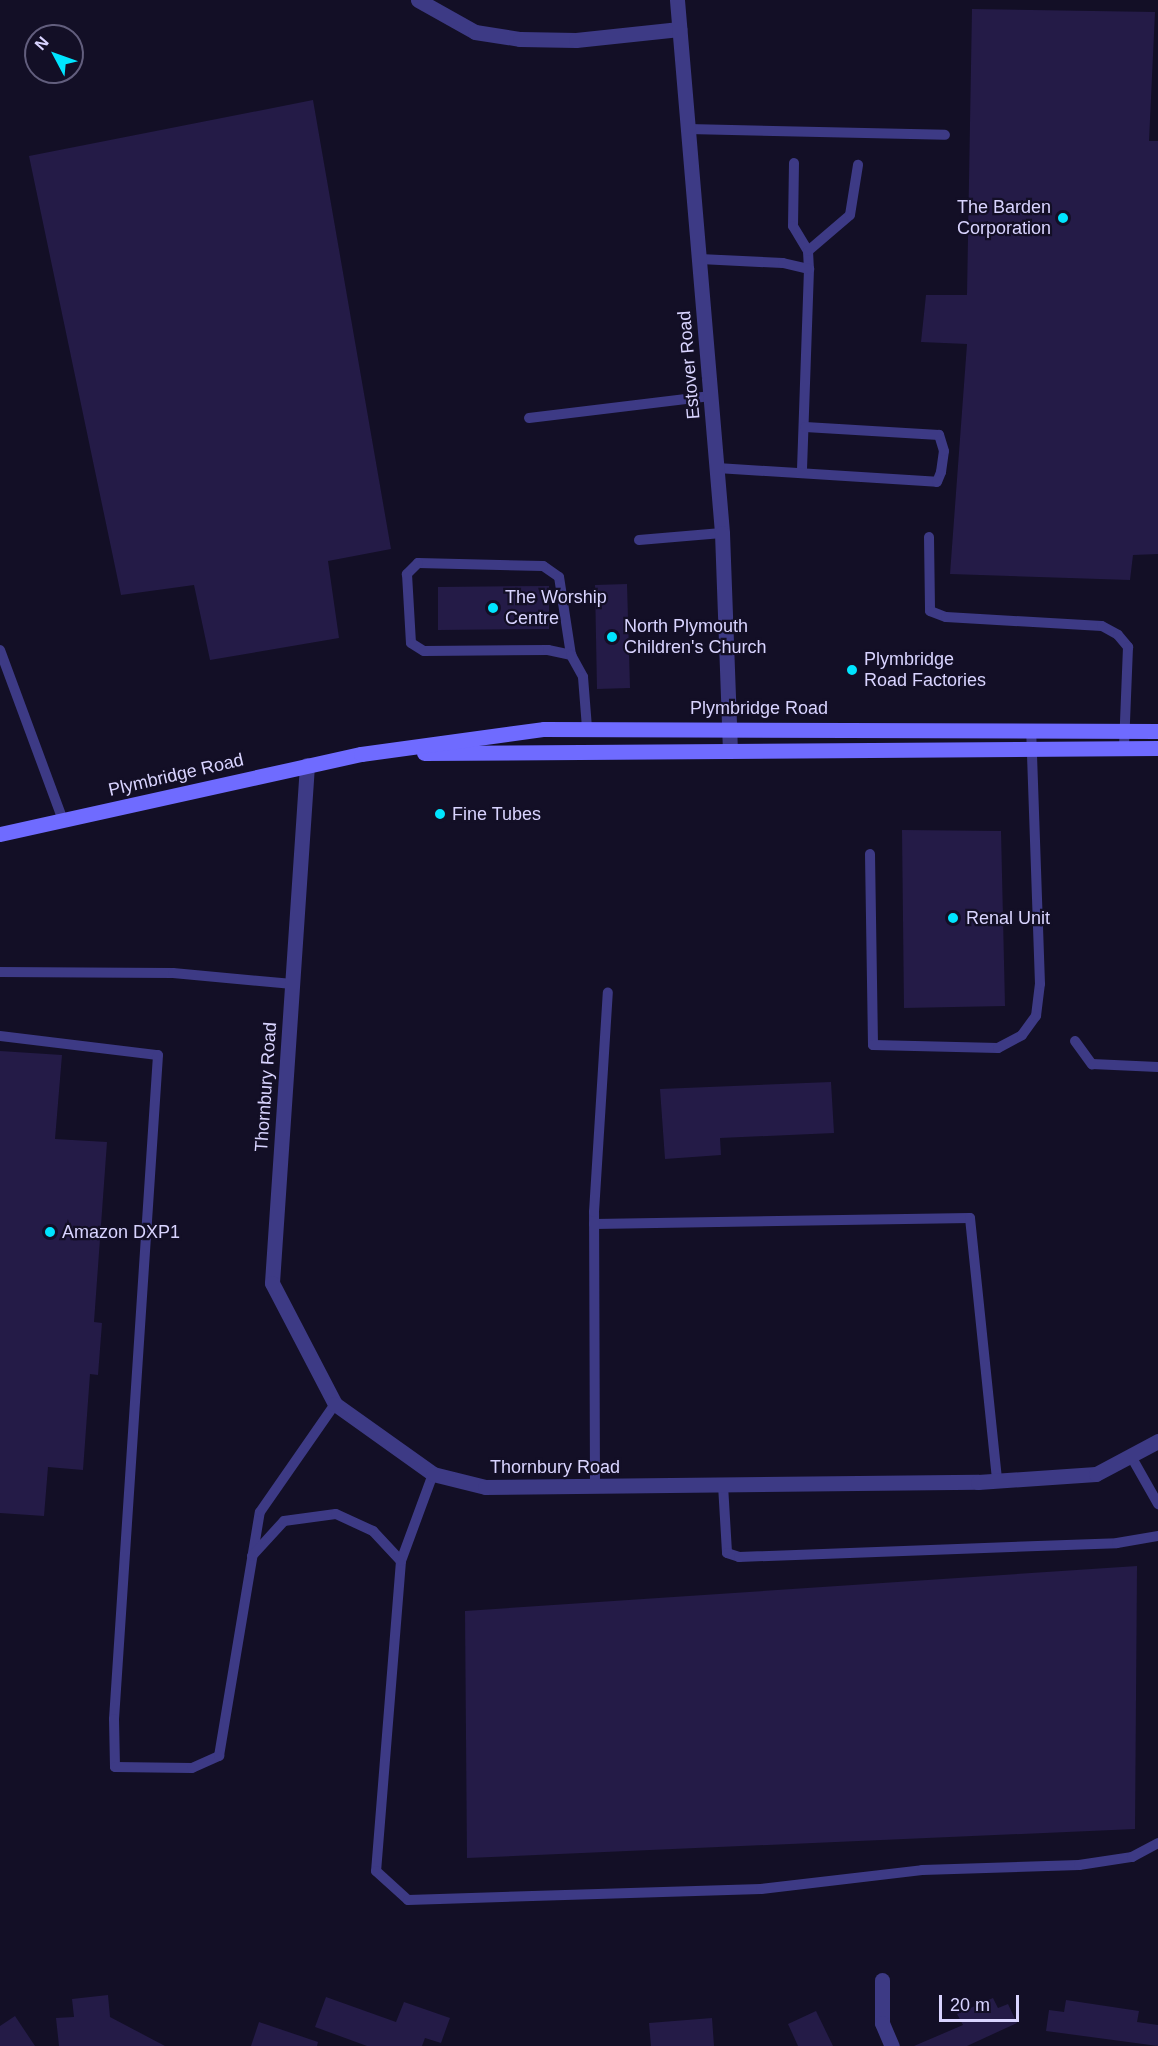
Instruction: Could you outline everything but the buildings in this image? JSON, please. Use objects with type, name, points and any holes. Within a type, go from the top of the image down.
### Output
[{"type":"main road","name":"Plymbridge Road","points":[[0,834],[361,754],[544,729],[730,727],[1158,731]]},
{"type":"main road","name":"Plymbridge Road","points":[[361,754],[1158,748]]},
{"type":"street","points":[[418,0],[475,32],[520,39],[576,40],[679,29]]},
{"type":"street","name":"Estover Road","points":[[677,0],[722,533],[730,751]]},
{"type":"street","name":"Thornbury Road","points":[[307,765],[272,1282],[335,1404],[433,1474],[485,1487],[997,1480],[1096,1474],[1132,1458],[1158,1441]]},
{"type":"street","points":[[882,1980],[882,2023],[892,2046]]},
{"type":"lane","points":[[688,129],[945,135]]},
{"type":"lane","points":[[794,163],[793,226],[808,251],[809,269],[802,472]]},
{"type":"lane","points":[[808,251],[850,215],[858,165]]},
{"type":"lane","points":[[700,259],[783,263],[809,269]]},
{"type":"lane","points":[[529,418],[711,396]]},
{"type":"lane","points":[[717,468],[937,482],[944,451],[939,435],[805,427]]},
{"type":"lane","points":[[639,540],[722,533]]},
{"type":"lane","points":[[929,537],[930,611],[946,617],[1102,626],[1118,635],[1128,647],[1124,748]]},
{"type":"lane","points":[[571,655],[548,650],[424,651],[411,643],[407,574],[418,563],[543,566],[559,577],[571,655],[583,677],[587,728]]},
{"type":"lane","points":[[0,650],[5,677],[63,820]]},
{"type":"lane","points":[[870,854],[873,1045],[998,1048],[1022,1035],[1036,1017],[1040,984],[1030,730]]},
{"type":"lane","points":[[0,972],[173,973],[292,984]]},
{"type":"lane","points":[[595,1486],[594,1224],[608,992]]},
{"type":"lane","points":[[0,1036],[158,1055],[114,1719],[115,1767],[192,1768],[219,1756],[260,1512],[335,1404]]},
{"type":"lane","points":[[1075,1041],[1092,1064],[1158,1067]]},
{"type":"lane","points":[[594,1224],[970,1218],[997,1480]]},
{"type":"lane","points":[[1132,1458],[1158,1504]]},
{"type":"lane","points":[[433,1474],[401,1561],[376,1871],[408,1900],[761,1889],[922,1870],[1079,1865],[1132,1857],[1158,1843]]},
{"type":"lane","points":[[723,1485],[727,1553],[739,1557],[1116,1543],[1158,1536]]},
{"type":"lane","points":[[252,1556],[284,1521],[336,1514],[373,1531],[401,1561]]},
{"type":"place","name":"The Barden Corporation","points":[[1063,218]]},
{"type":"place","name":"The Worship Centre","points":[[493,608]]},
{"type":"place","name":"North Plymouth Children's Church","points":[[612,637]]},
{"type":"place","name":"Plymbridge Road Factories","points":[[852,670]]},
{"type":"place","name":"Fine Tubes","points":[[440,814]]},
{"type":"place","name":"Renal Unit","points":[[953,918]]},
{"type":"place","name":"Amazon DXP1","points":[[50,1232]]}]
